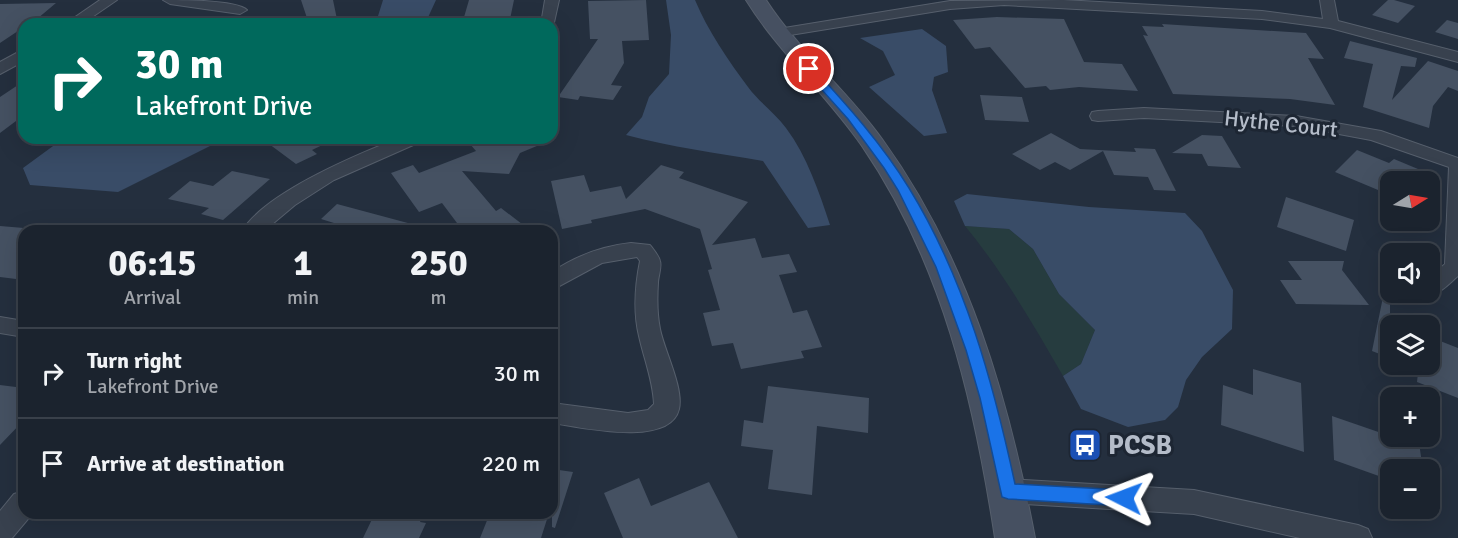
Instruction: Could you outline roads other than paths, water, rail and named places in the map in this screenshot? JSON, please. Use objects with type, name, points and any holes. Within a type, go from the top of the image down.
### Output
[{"type":"street","points":[[82,18],[110,0]]},
{"type":"street","points":[[170,0],[240,10]]},
{"type":"street","points":[[549,18],[552,0]]},
{"type":"street","points":[[756,0],[778,33],[872,142],[904,190],[924,227],[946,275],[974,350],[997,432],[1015,538]]},
{"type":"street","points":[[1327,0],[1331,24]]},
{"type":"street","points":[[778,33],[950,5],[1003,1],[1262,15],[1331,24],[1458,57]]},
{"type":"street","points":[[0,69],[18,58]]},
{"type":"street","name":"Hythe Court","points":[[1098,116],[1144,113],[1296,121],[1375,135],[1458,164]]},
{"type":"street","points":[[259,225],[287,200],[329,174],[400,144]]},
{"type":"street","points":[[1440,280],[1455,267],[1458,164]]},
{"type":"street","points":[[558,278],[580,264],[608,254],[628,249],[643,250],[650,261],[646,281],[648,326],[667,390],[667,408],[654,420],[628,423],[558,414]]},
{"type":"street","points":[[0,325],[18,328]]},
{"type":"street","points":[[1008,492],[1194,502],[1358,538]]},
{"type":"street","points":[[0,531],[18,510]]},
{"type":"water","points":[[383,0],[436,0],[428,18],[375,18],[378,16]]},
{"type":"water","points":[[666,0],[695,0],[712,34],[733,66],[752,92],[782,123],[800,150],[812,175],[830,225],[808,228],[763,161],[626,135],[642,117],[649,97],[669,74],[671,35]]},
{"type":"water","points":[[922,29],[946,46],[948,72],[934,77],[932,90],[947,133],[924,136],[869,87],[895,75],[883,51],[860,38]]},
{"type":"water","points":[[56,144],[214,144],[118,192],[30,185],[23,168]]},
{"type":"water","points":[[967,194],[1089,207],[1185,213],[1202,231],[1233,290],[1232,329],[1202,357],[1186,380],[1178,407],[1165,420],[1128,427],[1081,409],[1063,376],[1081,364],[1095,330],[1059,294],[1033,249],[1009,229],[965,226],[954,201]]},
{"type":"place","name":"PCSB","points":[[1085,445]]}]
